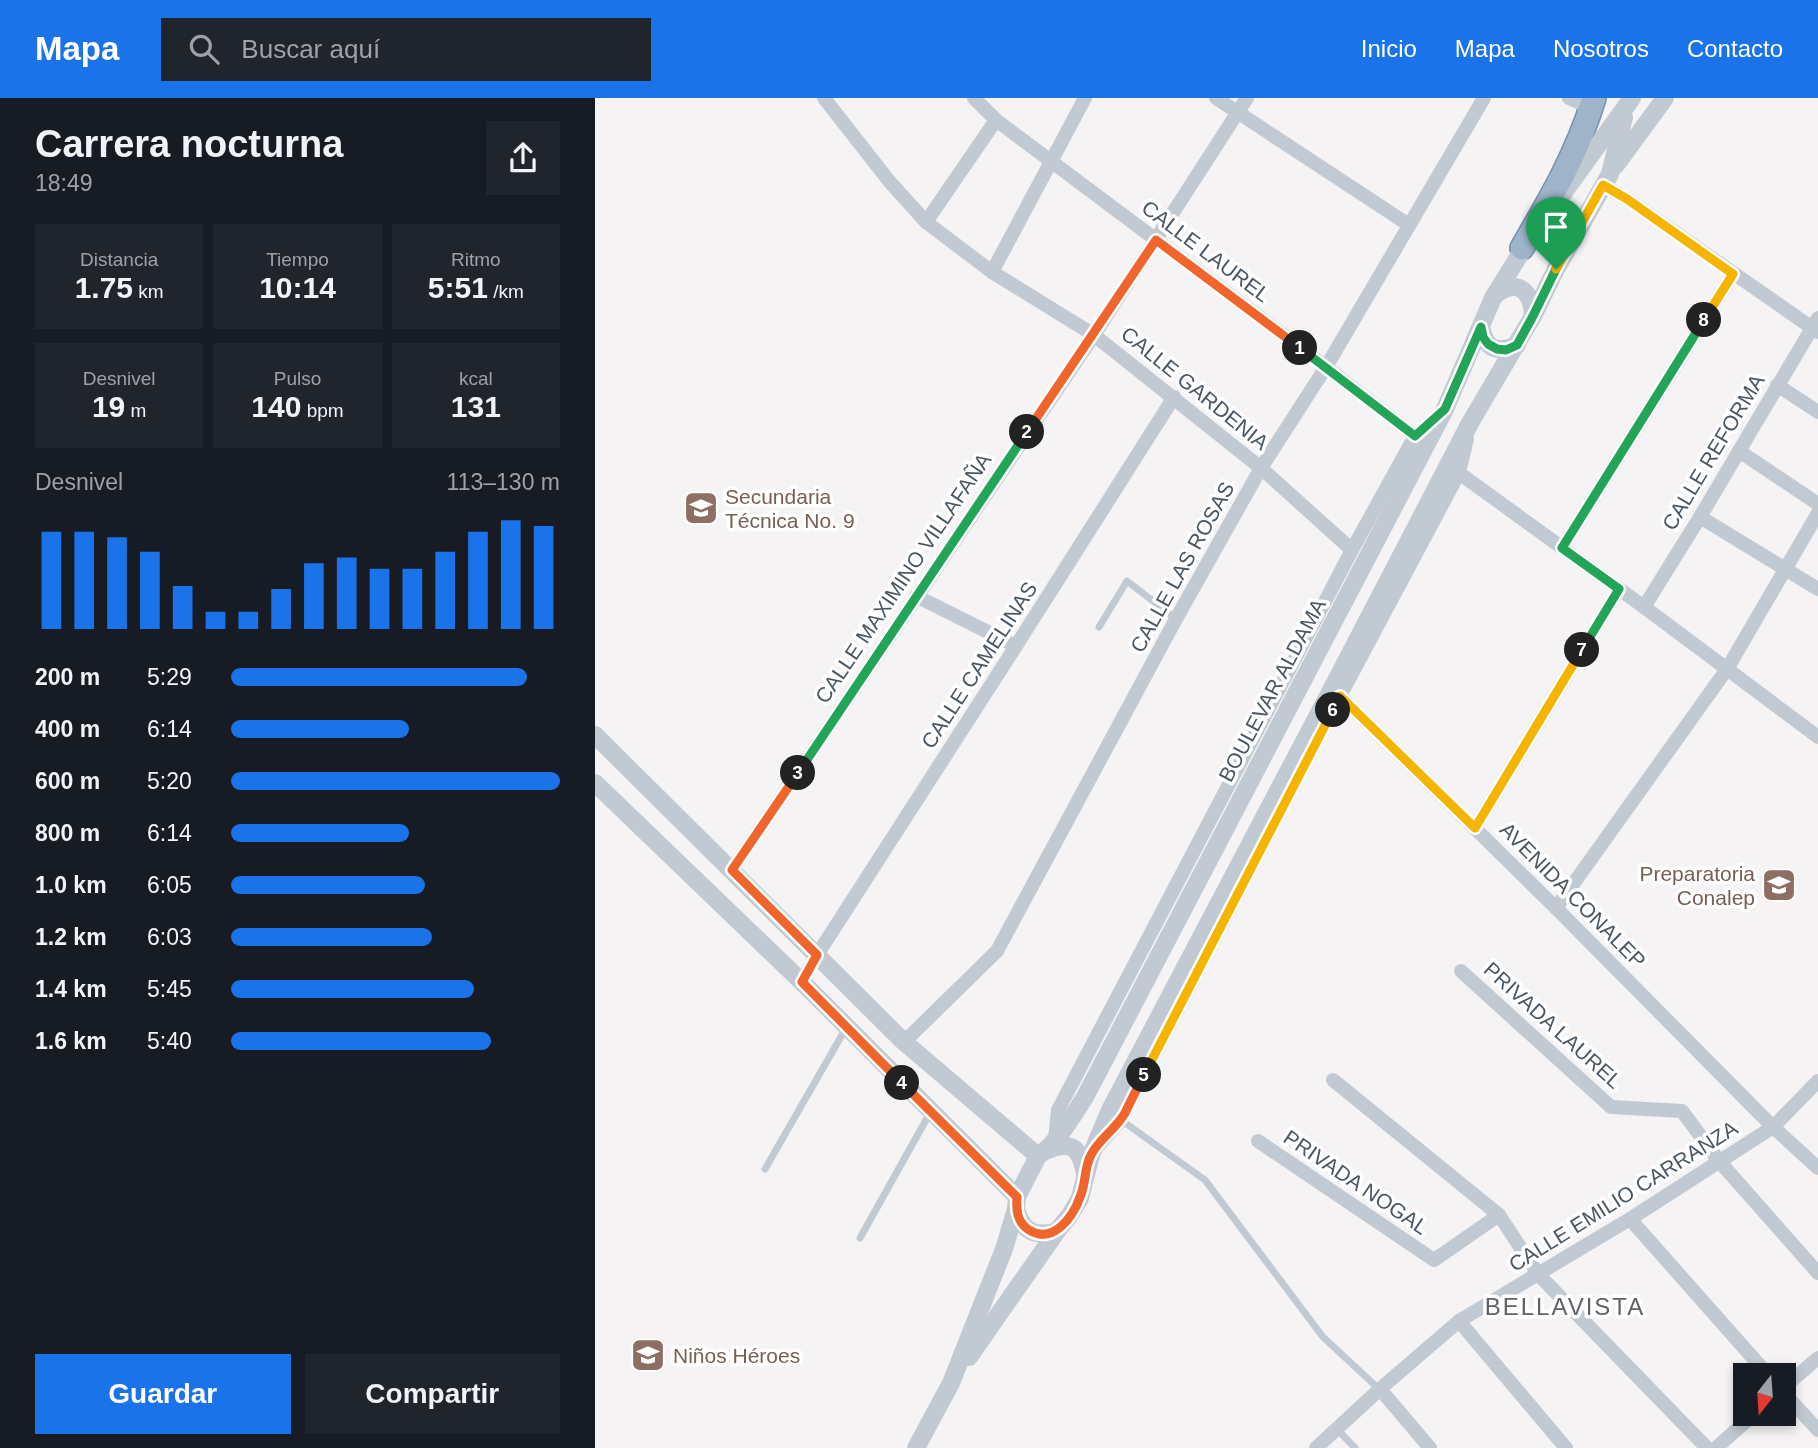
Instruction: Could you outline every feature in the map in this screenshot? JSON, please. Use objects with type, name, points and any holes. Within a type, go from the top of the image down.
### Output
[{"type":"highway","points":[[1522,248],[1558,185],[1592,103]]},
{"type":"street","name":"CALLE GARDENIA","points":[[824,98],[889,181],[926,222],[992,272],[1094,335],[1261,468],[1352,550]]},
{"type":"street","name":"CALLE LAUREL","points":[[974,98],[996,120],[1415,436]]},
{"type":"street","points":[[992,272],[1084,98]]},
{"type":"street","points":[[1216,98],[1409,225]]},
{"type":"street","name":"CALLE MAXIMINO VILLAFAÑA","points":[[732,870],[1094,335],[1247,98]]},
{"type":"street","name":"CALLE LAS ROSAS","points":[[904,1042],[997,951],[1176,619],[1261,468],[1326,368],[1484,98]]},
{"type":"street","points":[[1569,98],[1592,103]]},
{"type":"street","points":[[1665,98],[1607,179],[1627,199],[1733,274],[1816,326]]},
{"type":"street","name":"BOULEVAR ALDAMA","points":[[951,1382],[1080,1198],[1091,1155],[1110,1110],[1470,423],[1517,345],[1607,179],[1629,103]]},
{"type":"street","name":"BOULEVAR ALDAMA","points":[[951,1382],[1004,1249],[1016,1203],[1045,1149],[1068,1124],[1085,1097],[1445,409],[1493,298],[1522,248],[1629,103]]},
{"type":"street","points":[[926,222],[996,120]]},
{"type":"street","points":[[1562,548],[1733,274]]},
{"type":"street","points":[[1493,298],[1504,288],[1516,287],[1528,293],[1533,303],[1533,316]]},
{"type":"street","name":"CALLE REFORMA","points":[[1644,607],[1777,385],[1816,326]]},
{"type":"street","points":[[1481,327],[1488,344],[1497,349],[1506,350],[1517,345]]},
{"type":"street","points":[[1777,385],[1818,412]]},
{"type":"street","name":"CALLE CAMELINAS","points":[[802,982],[1174,397]]},
{"type":"street","points":[[1045,1149],[1058,1110],[1352,550],[1415,436],[1445,409]]},
{"type":"street","name":"BOULEVAR ALDAMA","points":[[1091,1155],[1121,1120],[1340,696],[1459,473],[1470,423]]},
{"type":"street","points":[[1739,452],[1818,504]]},
{"type":"street","points":[[1459,473],[1818,737]]},
{"type":"street","points":[[1556,908],[1727,669],[1818,513]]},
{"type":"street","points":[[1700,517],[1818,589]]},
{"type":"street","points":[[1475,828],[1619,589]]},
{"type":"street","points":[[916,596],[1016,646]]},
{"type":"street","name":"AVENIDA CONALEP","points":[[1340,696],[1556,908],[1773,1127],[1818,1168]]},
{"type":"street","points":[[595,735],[904,1042],[1045,1149]]},
{"type":"street","points":[[595,783],[802,982],[930,1111],[1016,1203],[1019,1219],[1026,1228],[1035,1233],[1057,1231]]},
{"type":"street","name":"PRIVADA LAUREL","points":[[1461,971],[1611,1107],[1682,1111],[1719,1161]]},
{"type":"street","points":[[851,1031],[876,1014]]},
{"type":"street","points":[[1333,1080],[1499,1215],[1538,1274],[1707,1448]]},
{"type":"street","name":"CALLE EMILIO CARRANZA","points":[[1317,1448],[1459,1321],[1630,1219],[1773,1127],[1818,1081]]},
{"type":"street","name":"PRIVADA NOGAL","points":[[1258,1141],[1434,1261],[1499,1215]]},
{"type":"street","points":[[1045,1149],[1066,1145],[1078,1151],[1083,1160],[1085,1174]]},
{"type":"street","points":[[1719,1161],[1818,1273]]},
{"type":"street","points":[[1630,1219],[1757,1363]]},
{"type":"street","points":[[1459,1321],[1566,1448]]},
{"type":"street","points":[[1796,1378],[1818,1357]]},
{"type":"street","points":[[916,1448],[951,1382]]},
{"type":"street","points":[[1380,1389],[1430,1448]]},
{"type":"street","points":[[1796,1405],[1818,1430]]},
{"type":"street","points":[[1716,1448],[1741,1426]]},
{"type":"lane","points":[[1098,628],[1127,581],[1176,619]]},
{"type":"lane","points":[[765,1169],[851,1031]]},
{"type":"lane","points":[[860,1238],[930,1111]]},
{"type":"lane","points":[[1121,1120],[1205,1180],[1323,1337],[1380,1389]]},
{"type":"lane","points":[[1337,1429],[1355,1448]]},
{"type":"place","name":"Secundaria Técnica No. 9","points":[[701,508]]},
{"type":"place","name":"Preparatoria Conalep","points":[[1779,885]]},
{"type":"place","name":"Niños Héroes","points":[[648,1355]]},
{"type":"district","name":"BELLAVISTA","points":[[1565,1306]]},
{"type":"route","points":[[1603,185],[1733,274],[1562,548],[1619,589],[1475,828],[1340,696],[1121,1120],[1091,1155],[1080,1198],[1057,1231],[1035,1233],[1026,1228],[1019,1219],[1017,1197],[802,982],[817,955],[732,870],[1156,240],[1415,436],[1445,409],[1481,327],[1488,344],[1497,349],[1506,350],[1517,345],[1556,269],[1603,185]]}]
